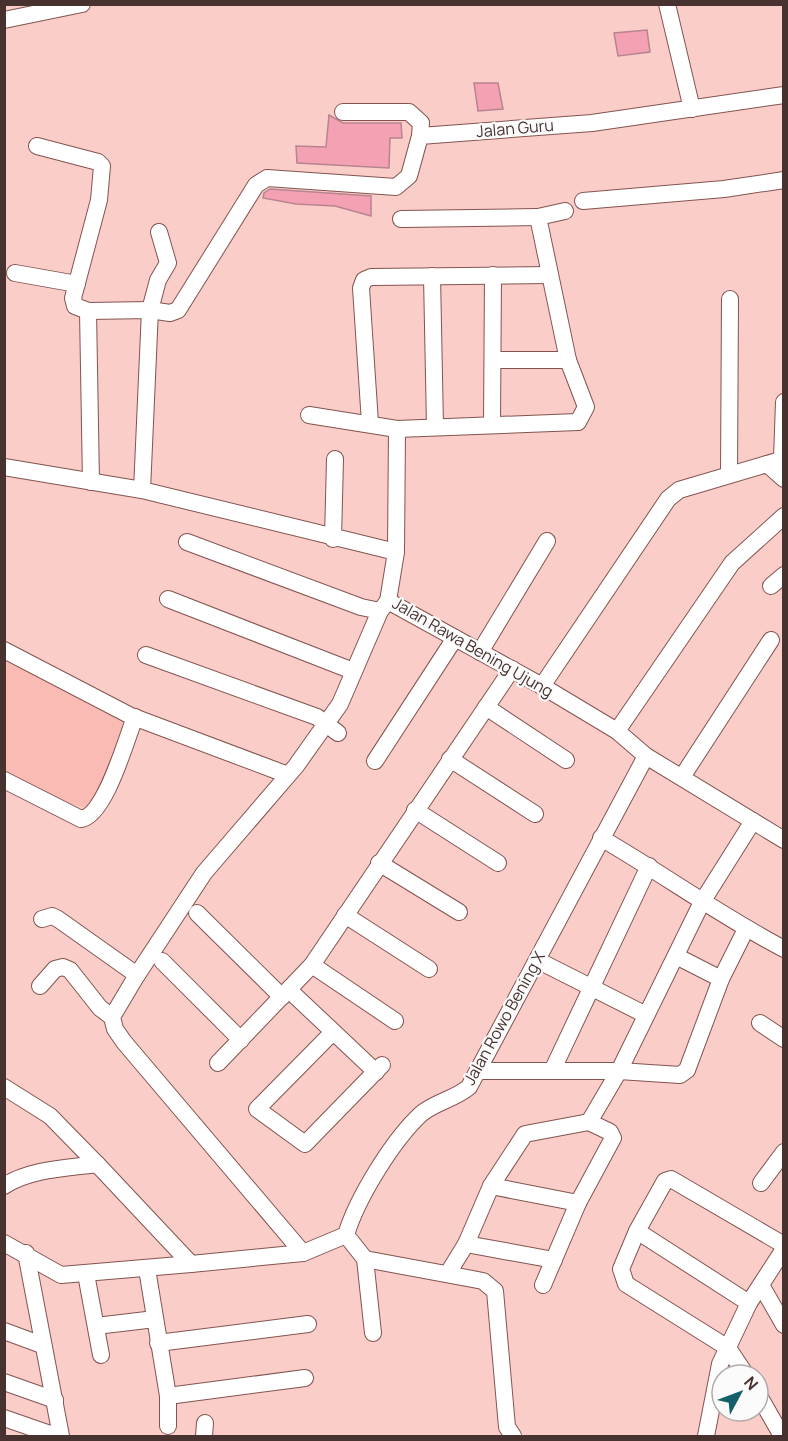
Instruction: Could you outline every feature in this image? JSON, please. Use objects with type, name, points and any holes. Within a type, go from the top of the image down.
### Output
[{"type":"street","points":[[4,20],[82,4]]},
{"type":"street","points":[[667,4],[692,109]]},
{"type":"street","name":"Jalan Guru","points":[[420,136],[592,123],[783,95]]},
{"type":"street","points":[[37,146],[98,162],[102,166],[99,200],[77,284],[75,306],[88,311],[150,310],[170,314],[178,309],[256,185],[267,178],[280,177],[396,187],[409,176],[420,136],[421,123],[409,112],[343,112]]},
{"type":"street","points":[[583,201],[724,189],[783,180]]},
{"type":"street","points":[[401,219],[538,217],[565,211]]},
{"type":"street","points":[[309,415],[397,429],[492,423],[578,422],[586,407],[568,360],[538,217]]},
{"type":"street","points":[[142,490],[150,310],[158,280],[168,263],[159,232]]},
{"type":"street","points":[[15,273],[77,284]]},
{"type":"street","points":[[492,423],[493,275]]},
{"type":"street","points":[[370,423],[361,288],[364,280],[371,277],[550,275]]},
{"type":"street","points":[[432,276],[435,426]]},
{"type":"street","points":[[729,475],[730,299]]},
{"type":"street","points":[[88,311],[91,482]]},
{"type":"street","points":[[493,360],[568,360]]},
{"type":"street","points":[[783,402],[778,461],[783,479]]},
{"type":"street","name":"Jalan Rawa Bening Ujung","points":[[397,429],[396,552],[384,606],[455,638],[542,686],[617,731],[646,756],[783,840]]},
{"type":"street","points":[[333,539],[335,459]]},
{"type":"street","points":[[542,686],[664,508],[680,490],[778,461]]},
{"type":"street","points":[[4,467],[142,490],[333,539],[396,552]]},
{"type":"street","points":[[617,731],[732,563],[783,516]]},
{"type":"street","points":[[480,652],[548,540]]},
{"type":"street","points":[[112,1017],[204,873],[288,775],[333,728],[353,670],[384,606],[360,607],[187,542]]},
{"type":"street","points":[[168,599],[353,670]]},
{"type":"street","points":[[375,761],[455,638]]},
{"type":"street","points":[[682,777],[771,640]]},
{"type":"street","points":[[4,650],[135,717],[288,775]]},
{"type":"street","points":[[146,655],[333,728]]},
{"type":"street","points":[[218,1063],[312,965],[512,669]]},
{"type":"street","points":[[486,707],[566,760]]},
{"type":"street","points":[[4,780],[81,819],[87,819],[101,803],[135,717]]},
{"type":"street","name":"Jalan Rowo Bening X","points":[[346,1235],[361,1197],[411,1126],[429,1108],[460,1094],[479,1071],[646,756]]},
{"type":"street","points":[[450,759],[535,814]]},
{"type":"street","points":[[415,810],[498,863]]},
{"type":"street","points":[[589,1122],[620,1071],[702,902],[753,820]]},
{"type":"street","points":[[602,838],[746,929],[783,949]]},
{"type":"street","points":[[379,863],[459,912]]},
{"type":"street","points":[[552,1071],[649,866]]},
{"type":"street","points":[[197,913],[285,993],[379,1069],[305,1144],[257,1109],[333,1032]]},
{"type":"street","points":[[345,915],[429,969]]},
{"type":"street","points":[[42,919],[52,916],[58,919],[137,975]]},
{"type":"street","points":[[479,1071],[620,1071],[680,1075],[684,1073],[721,979],[746,929]]},
{"type":"street","points":[[676,956],[721,979]]},
{"type":"street","points":[[537,960],[646,1015]]},
{"type":"street","points":[[162,961],[241,1040]]},
{"type":"street","points":[[312,965],[396,1021]]},
{"type":"street","points":[[40,986],[56,969],[63,967],[70,970],[100,1008],[112,1017],[115,1029],[124,1042],[280,1223],[303,1253]]},
{"type":"street","points":[[760,1023],[783,1039]]},
{"type":"street","points":[[4,1087],[50,1116],[190,1264]]},
{"type":"street","points":[[450,1270],[466,1244],[491,1186],[525,1134],[589,1122],[610,1132],[613,1138],[578,1203],[543,1285]]},
{"type":"street","points":[[761,1183],[783,1152]]},
{"type":"street","points":[[4,1186],[28,1176],[97,1164]]},
{"type":"street","points":[[706,1437],[720,1364],[729,1348],[749,1303],[783,1247],[671,1179],[665,1181],[637,1231],[621,1269],[626,1284],[729,1348],[738,1363]]},
{"type":"street","points":[[491,1186],[578,1203]]},
{"type":"street","points":[[637,1231],[749,1303]]},
{"type":"street","points":[[32,1283],[61,1275],[147,1269],[303,1253],[346,1235],[365,1259],[373,1333]]},
{"type":"street","points":[[4,1243],[26,1253],[61,1275]]},
{"type":"street","points":[[466,1244],[554,1260]]},
{"type":"street","points":[[26,1253],[61,1437]]},
{"type":"street","points":[[365,1259],[483,1281],[495,1291],[507,1426],[513,1437]]},
{"type":"street","points":[[147,1269],[168,1396],[168,1426]]},
{"type":"street","points":[[86,1274],[101,1355]]},
{"type":"street","points":[[761,1286],[783,1325]]},
{"type":"street","points":[[96,1326],[154,1319]]},
{"type":"street","points":[[158,1343],[308,1324]]},
{"type":"street","points":[[4,1331],[42,1345]]},
{"type":"street","points":[[168,1396],[305,1378]]},
{"type":"street","points":[[4,1382],[55,1400]]},
{"type":"street","points":[[770,1416],[782,1437]]},
{"type":"street","points":[[4,1418],[56,1437]]},
{"type":"shaded area","points":[[4,659],[129,721],[91,810],[60,800],[5,772]]},
{"type":"building","points":[[647,30],[650,52],[618,56],[614,33]]},
{"type":"building","points":[[474,83],[498,83],[503,109],[478,111]]},
{"type":"building","points":[[329,115],[343,123],[401,123],[402,138],[390,138],[389,168],[297,163],[296,146],[326,147]]},
{"type":"building","points":[[270,189],[371,196],[371,216],[335,206],[296,204],[263,198],[264,193]]}]
